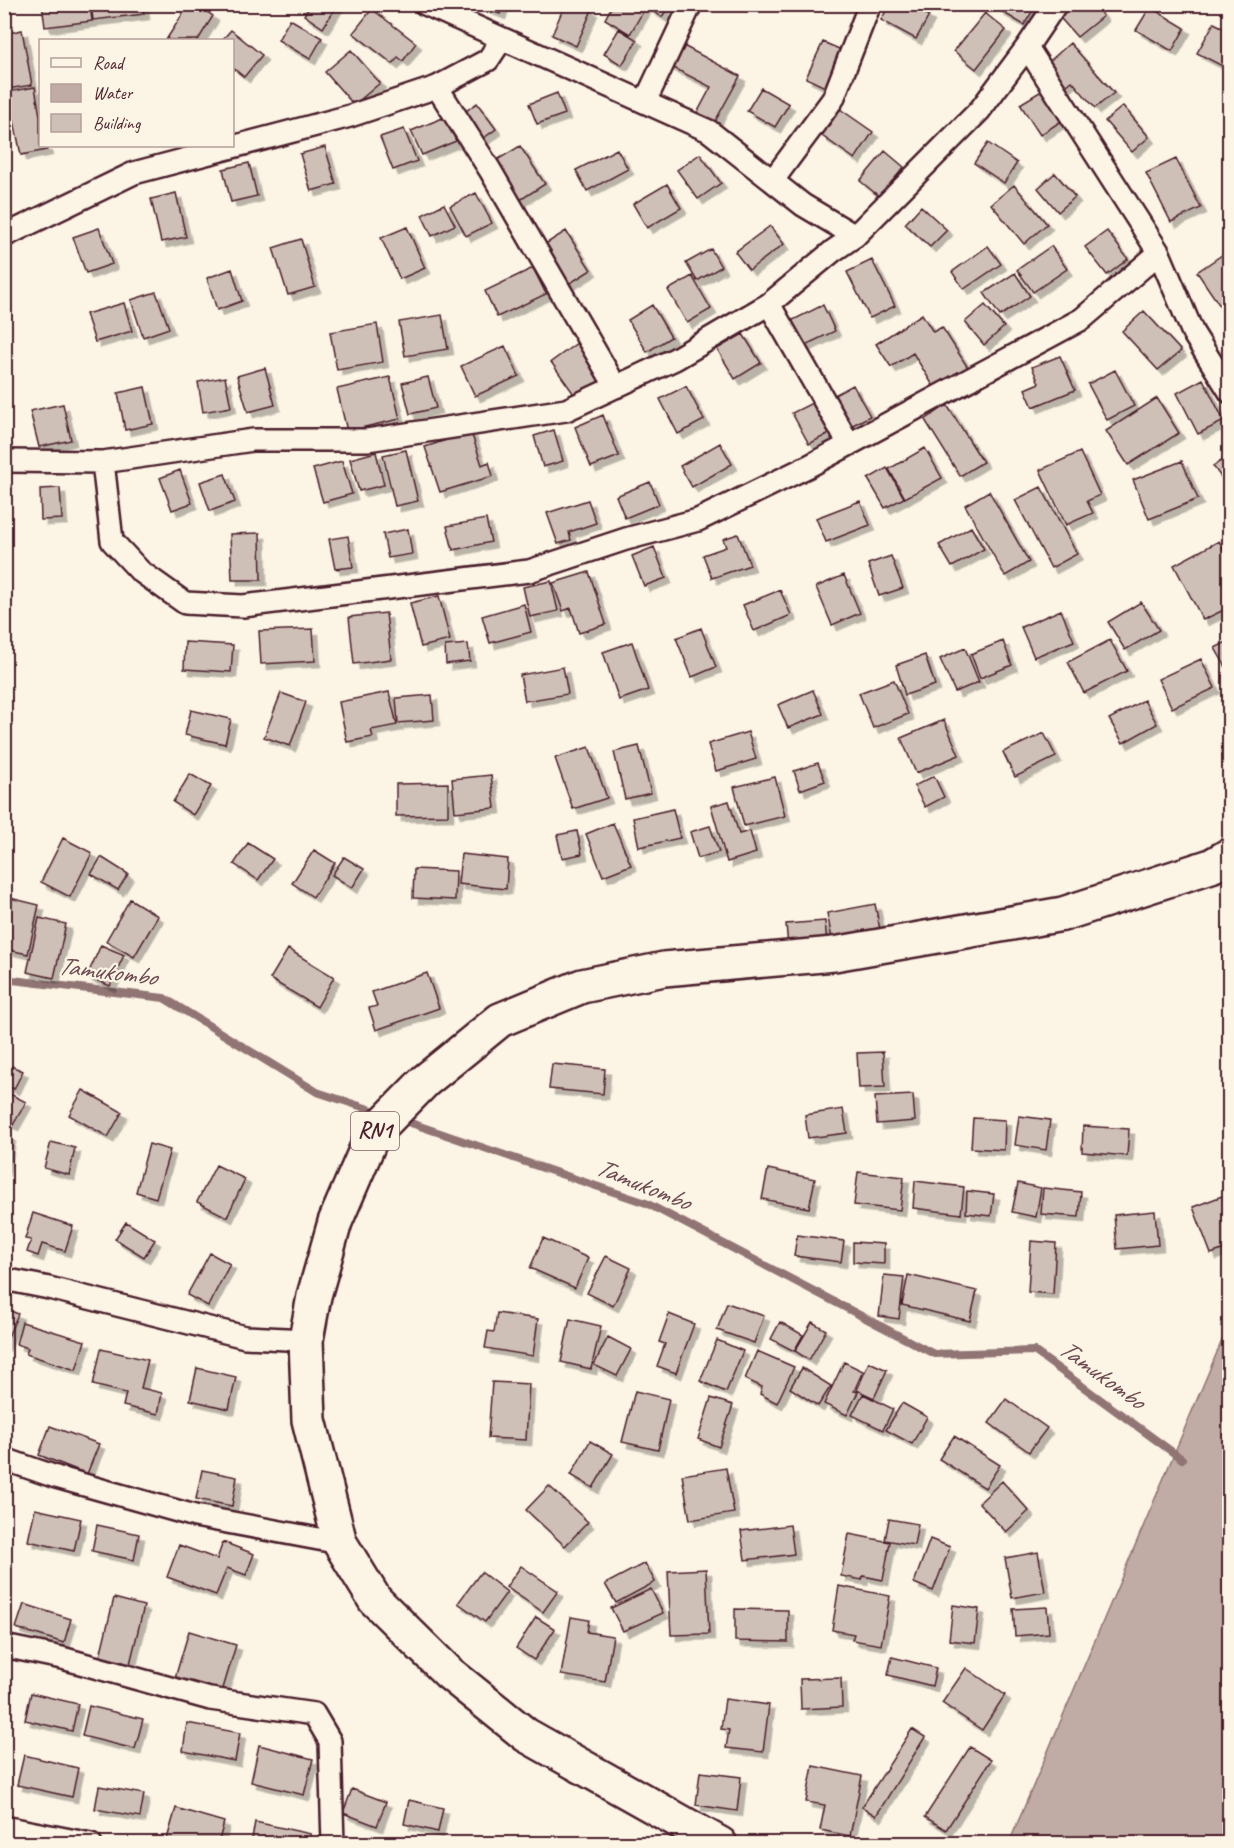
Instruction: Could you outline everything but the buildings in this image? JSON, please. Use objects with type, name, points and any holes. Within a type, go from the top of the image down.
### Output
[{"type":"highway","name":"RN1","points":[[720,1844],[526,1735],[449,1673],[375,1600],[340,1543],[309,1420],[306,1340],[314,1296],[335,1222],[373,1134],[425,1081],[500,1020],[582,986],[664,969],[834,954],[1063,914],[1210,866],[1230,855]]},
{"type":"street","points":[[425,4],[709,130],[803,205],[855,236]]},
{"type":"street","points":[[645,102],[691,4]]},
{"type":"street","points":[[772,180],[833,99],[870,4]]},
{"type":"street","points":[[4,461],[103,462],[253,440],[378,438],[566,410],[675,359],[769,304],[855,236],[980,110],[1056,4]]},
{"type":"street","points":[[234,147],[350,116],[437,87],[488,60],[502,39]]},
{"type":"street","points":[[1027,47],[1159,253],[1193,333],[1230,392]]},
{"type":"street","points":[[437,87],[490,170],[616,387]]},
{"type":"street","points":[[4,236],[134,173],[233,147]]},
{"type":"street","points":[[103,462],[112,541],[140,571],[185,603],[243,606],[529,571],[626,539],[698,520],[809,466],[1083,319],[1159,253]]},
{"type":"street","points":[[769,304],[849,444]]},
{"type":"street","points":[[4,1279],[49,1288],[244,1337],[306,1340]]},
{"type":"street","points":[[4,1459],[56,1477],[195,1516],[340,1543]]},
{"type":"street","points":[[4,1646],[62,1658],[210,1699],[314,1714],[330,1741],[333,1844]]},
{"type":"street","points":[[4,1827],[91,1844]]},
{"type":"water","points":[[1229,1324],[1229,1843],[1009,1843]]},
{"type":"waterway","name":"Tamukombo","points":[[4,979],[164,998],[317,1092],[381,1113]]},
{"type":"waterway","name":"Tamukombo","points":[[399,1119],[646,1203],[934,1354],[1034,1351],[1182,1459]]}]
